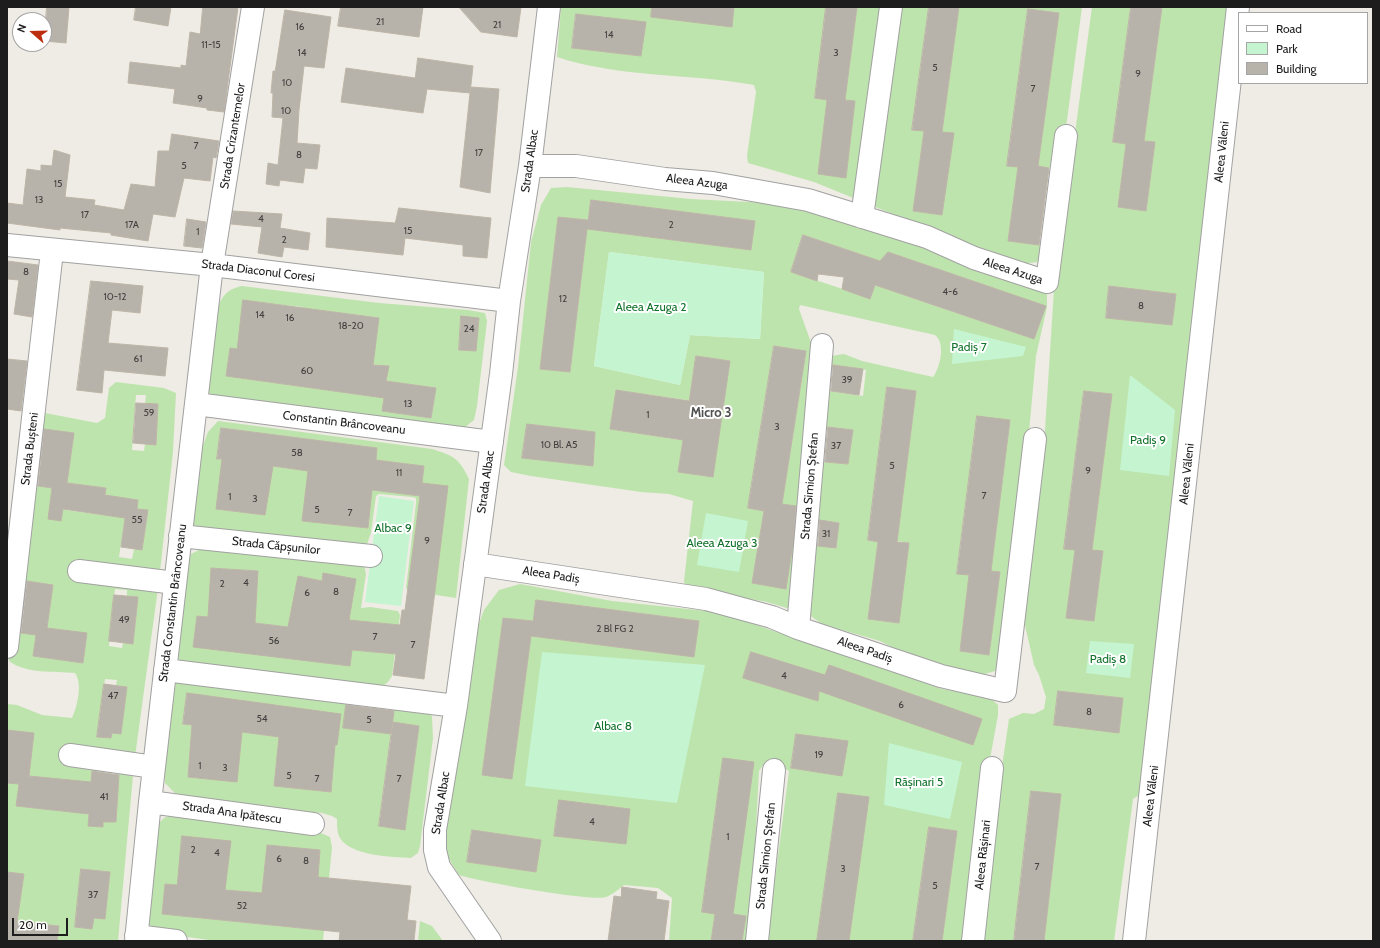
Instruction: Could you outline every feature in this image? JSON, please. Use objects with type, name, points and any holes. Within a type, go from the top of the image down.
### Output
[{"type":"street","name":"Strada Crizantemelor","points":[[212,266],[253,7]]},
{"type":"street","name":"Strada Albac","points":[[490,941],[439,866],[435,850],[436,822],[446,705],[476,564],[509,301],[530,166],[549,7]]},
{"type":"street","points":[[862,216],[891,7]]},
{"type":"street","name":"Aleea Văleni","points":[[1134,941],[1238,7]]},
{"type":"street","name":"Aleea Azuga","points":[[530,166],[576,166],[665,179],[713,183],[808,200],[927,237],[974,258],[1048,282],[1066,136]]},
{"type":"street","name":"Strada Diaconul Coresi","points":[[7,245],[52,251],[212,266],[509,301]]},
{"type":"street","name":"Strada Bușteni","points":[[7,647],[52,251]]},
{"type":"street","name":"Strada Constantin Brâncoveanu","points":[[136,939],[180,536],[212,266]]},
{"type":"street","name":"Strada Simion Ștefan","points":[[798,628],[822,344]]},
{"type":"street","name":"Constantin Brâncoveanu","points":[[196,404],[492,442]]},
{"type":"street","name":"Aleea Padiș","points":[[476,564],[706,598],[772,617],[798,628],[941,676],[1005,691],[1035,439]]},
{"type":"street","name":"Strada Căpșunilor","points":[[180,536],[371,556]]},
{"type":"street","points":[[79,571],[175,583]]},
{"type":"street","points":[[165,670],[446,705]]},
{"type":"street","points":[[70,755],[154,767]]},
{"type":"street","name":"Aleea Rășinari","points":[[973,941],[992,768]]},
{"type":"street","name":"Strada Simion Ștefan","points":[[757,941],[774,770]]},
{"type":"street","name":"Strada Ana Ipătescu","points":[[150,802],[313,824]]},
{"type":"street","points":[[136,939],[176,941]]},
{"type":"green space","points":[[561,7],[663,7],[732,27],[734,7],[826,7],[815,98],[827,100],[818,174],[846,178],[855,101],[845,100],[857,7],[929,7],[912,129],[924,131],[913,211],[942,215],[953,133],[942,132],[959,7],[1082,7],[1050,248],[1045,260],[1021,264],[964,243],[814,182],[748,163],[747,156],[756,92],[754,85],[729,81],[605,69],[557,57]],"holes":[[[1028,9],[1059,13],[1038,166],[1050,168],[1040,245],[1008,241],[1018,167],[1007,166]],[[576,14],[645,22],[641,56],[572,48]]]},
{"type":"green space","points":[[1092,7],[1131,7],[1113,142],[1126,144],[1118,207],[1146,211],[1155,142],[1144,141],[1162,7],[1233,7],[1141,794],[1133,799],[1114,941],[1044,941],[1061,794],[1031,791],[1014,941],[976,941],[1009,719],[1023,713],[1034,714],[1044,709],[1046,697],[1034,665],[1022,612],[1045,430],[1054,289]],"holes":[[[1109,286],[1176,294],[1172,325],[1106,318]],[[1084,391],[1112,394],[1092,550],[1103,552],[1094,621],[1066,618],[1075,550],[1064,548]],[[1058,691],[1123,698],[1119,732],[1054,725]]]},
{"type":"green space","points":[[567,187],[691,199],[768,203],[805,210],[1041,282],[1047,287],[1047,307],[1036,356],[1019,541],[1003,662],[995,671],[981,675],[918,660],[880,641],[822,624],[808,614],[806,603],[823,397],[826,370],[831,356],[844,354],[862,361],[933,377],[938,368],[941,356],[940,344],[935,335],[800,305],[799,309],[813,348],[814,372],[794,601],[790,609],[767,602],[693,589],[685,585],[684,581],[693,501],[669,494],[641,492],[531,476],[511,472],[504,465],[518,367],[531,242],[541,205],[551,188]],"holes":[[[591,200],[755,221],[751,250],[587,229],[570,372],[540,369],[558,217],[588,220]],[[803,235],[880,261],[888,252],[1045,306],[1034,339],[875,285],[870,298],[791,272]],[[609,252],[764,272],[760,339],[690,335],[680,385],[594,366]],[[774,346],[806,351],[782,504],[798,507],[786,588],[752,583],[764,511],[748,508]],[[696,356],[730,361],[712,477],[678,472]],[[832,365],[866,370],[863,396],[829,391]],[[887,387],[916,391],[897,541],[909,543],[898,623],[868,619],[878,542],[868,540]],[[616,390],[686,400],[680,440],[610,429]],[[977,417],[1010,420],[991,571],[1000,573],[989,655],[960,651],[969,575],[957,573]],[[527,424],[595,432],[593,466],[522,458]],[[824,426],[853,430],[848,464],[821,462]],[[816,520],[839,523],[836,548],[813,545]]]},
{"type":"green space","name":"Aleea Azuga 2","points":[[609,252],[764,272],[760,339],[690,335],[680,385],[594,366]]},
{"type":"green space","points":[[242,286],[379,303],[468,310],[485,313],[487,321],[474,420],[464,428],[211,396],[208,391],[218,306],[222,298],[227,293]],"holes":[[[243,301],[303,307],[300,340]],[[326,311],[379,318],[376,341],[323,334]],[[461,316],[476,351],[459,350]],[[230,349],[388,366],[386,381],[436,388],[431,418],[382,411],[384,398],[226,376]]]},
{"type":"green space","name":"Padiș 7","points":[[954,329],[1026,347],[1023,356],[952,364]]},
{"type":"green space","name":"Padiș 9","points":[[1130,375],[1175,410],[1169,476],[1120,470]]},
{"type":"green space","points":[[116,382],[164,388],[176,393],[173,452],[159,581],[134,764],[118,941],[57,941],[58,926],[17,922],[24,874],[7,872],[7,783],[19,784],[16,806],[71,812],[75,781],[29,776],[34,733],[7,736],[7,704],[17,705],[42,715],[72,718],[76,708],[79,689],[79,683],[75,673],[32,670],[9,661],[16,597],[45,413],[97,423],[105,418],[109,388]],"holes":[[[136,395],[146,395],[145,404],[158,405],[156,445],[145,444],[144,451],[132,450]],[[43,429],[74,433],[67,483],[106,488],[103,515],[50,508],[52,488],[35,486]],[[128,498],[138,500],[137,509],[148,511],[142,550],[134,549],[132,559],[119,557]],[[26,581],[53,585],[47,628],[87,634],[83,663],[33,656],[36,635],[19,632]],[[115,589],[127,590],[127,596],[138,597],[133,644],[123,643],[122,648],[109,646]],[[105,679],[117,680],[116,685],[127,687],[121,734],[112,733],[111,738],[97,737]],[[92,771],[119,773],[116,822],[103,822],[103,827],[88,825]],[[82,869],[110,872],[105,919],[94,918],[92,929],[75,927]]]},
{"type":"green space","points":[[218,421],[432,449],[451,456],[459,462],[469,479],[456,598],[410,591],[406,588],[416,498],[379,494],[376,496],[371,533],[366,547],[194,528],[192,523],[202,448],[208,432]],"holes":[[[221,428],[377,448],[376,460],[424,466],[420,496],[372,490],[373,479],[217,459]],[[269,486],[265,515],[216,509]],[[370,502],[368,528],[302,521]]]},
{"type":"green space","name":"Albac 9","points":[[379,496],[414,501],[401,606],[365,602]]},
{"type":"green space","name":"Aleea Azuga 3","points":[[706,513],[748,521],[739,572],[697,565]]},
{"type":"green space","points":[[205,547],[364,565],[366,574],[361,608],[370,607],[398,611],[400,615],[395,650],[398,625],[356,621],[354,635],[198,616],[193,646],[350,666],[352,650],[395,654],[392,676],[388,682],[380,688],[180,665],[178,639],[180,610],[191,554]],"holes":[[[211,568],[258,571],[256,603],[245,603]],[[323,574],[324,605],[298,576],[322,581]]]},
{"type":"green space","points":[[520,584],[612,601],[707,611],[745,621],[942,689],[989,697],[998,705],[998,715],[990,759],[964,941],[942,941],[957,831],[929,827],[913,941],[767,941],[789,771],[784,768],[764,764],[759,771],[750,941],[742,941],[745,916],[715,913],[711,941],[669,941],[672,898],[658,888],[624,885],[606,897],[580,897],[487,882],[459,875],[447,856],[445,842],[474,637],[484,610],[499,590]],"holes":[[[536,600],[699,621],[694,657],[531,636],[512,778],[482,775],[503,618],[533,621]],[[796,734],[847,742],[842,775],[791,768]],[[559,801],[630,809],[554,836]],[[472,830],[540,840],[536,872],[467,862]]]},
{"type":"green space","name":"Padiș 8","points":[[1090,641],[1134,644],[1130,678],[1086,673]]},
{"type":"green space","name":"Albac 8","points":[[542,652],[705,665],[677,803],[525,786]]},
{"type":"green space","points":[[181,677],[420,708],[432,716],[433,738],[418,853],[411,858],[393,857],[353,849],[345,844],[340,838],[337,819],[322,813],[187,799],[175,793],[165,783],[165,768],[176,683]],"holes":[[[187,693],[336,745],[183,724]],[[347,702],[394,708],[392,722],[419,726],[405,830],[379,826],[391,734],[344,728]],[[190,752],[237,781],[188,777]],[[276,764],[331,792],[274,786]]]},
{"type":"green space","name":"Rășinari 5","points":[[889,743],[962,762],[950,819],[884,805]]},
{"type":"green space","points":[[174,814],[321,833],[330,837],[332,847],[323,941],[216,941],[146,931],[157,825],[164,818]],"holes":[[[267,846],[320,850],[318,874],[265,869]],[[165,884],[321,899],[318,930],[162,914]]]},
{"type":"green space","points":[[420,921],[432,926],[443,941],[418,941]]},
{"type":"building","points":[[47,7],[69,7],[66,43],[52,42],[52,12],[47,12]]},
{"type":"building","points":[[136,7],[171,7],[168,26],[134,20]]},
{"type":"building","points":[[203,7],[238,7],[224,112],[173,103],[175,89],[128,83],[130,62],[181,68],[181,65],[186,66],[190,32],[200,34]]},
{"type":"building","points":[[341,7],[423,7],[419,37],[338,26]]},
{"type":"building","points":[[459,7],[521,7],[517,37],[481,32]]},
{"type":"building","points":[[652,7],[734,7],[732,27],[651,17]]},
{"type":"building","points":[[826,7],[857,7],[845,100],[855,101],[846,178],[818,174],[827,100],[815,98]]},
{"type":"building","points":[[929,7],[959,7],[942,132],[954,133],[942,215],[913,211],[924,131],[912,130]]},
{"type":"building","points":[[1131,7],[1162,7],[1144,141],[1155,142],[1146,211],[1118,207],[1126,144],[1113,142]]},
{"type":"building","points":[[1028,9],[1059,13],[1038,166],[1049,168],[1039,245],[1008,241],[1018,167],[1007,166]]},
{"type":"building","points":[[285,10],[331,17],[324,68],[304,66],[299,110],[297,143],[320,145],[317,169],[305,168],[303,183],[280,180],[279,186],[266,184],[268,163],[278,165],[283,118],[272,117],[273,93],[271,93],[273,71],[275,71]]},
{"type":"building","points":[[576,14],[646,22],[641,56],[572,48]]},
{"type":"building","points":[[418,58],[473,66],[470,93],[427,89],[423,113],[341,102],[346,68],[415,78]]},
{"type":"building","points":[[471,87],[499,89],[490,193],[460,187]]},
{"type":"building","points":[[172,134],[219,141],[216,158],[213,157],[210,181],[184,178],[175,217],[153,214],[148,241],[111,235],[111,233],[60,228],[60,230],[7,223],[7,203],[23,205],[27,169],[41,171],[41,165],[52,166],[54,150],[70,155],[65,197],[95,200],[94,205],[124,210],[131,184],[155,187],[158,151],[169,151]]},
{"type":"building","points":[[591,200],[755,221],[751,250],[587,229],[570,372],[540,369],[558,217],[588,220]]},
{"type":"building","points":[[399,208],[491,218],[487,258],[463,256],[463,245],[405,238],[403,255],[326,247],[327,218],[395,223]]},
{"type":"building","points":[[233,211],[282,214],[280,228],[310,233],[308,250],[284,247],[282,257],[258,253],[262,227],[231,224]]},
{"type":"building","points":[[187,219],[206,222],[202,248],[184,246]]},
{"type":"building","points":[[803,235],[880,261],[888,252],[1046,306],[1034,339],[875,285],[870,299],[842,289],[844,277],[818,274],[817,281],[791,272]]},
{"type":"building","points":[[7,261],[38,265],[32,317],[14,314],[19,280],[7,279]]},
{"type":"building","points":[[91,281],[143,286],[140,313],[112,310],[108,343],[168,348],[165,376],[104,370],[102,393],[77,390]]},
{"type":"building","points":[[1109,286],[1176,294],[1172,325],[1106,318]]},
{"type":"building","points":[[243,300],[379,318],[373,365],[389,366],[386,381],[436,388],[431,418],[382,411],[384,398],[226,376],[230,348],[237,349]]},
{"type":"building","points":[[461,316],[479,318],[476,351],[459,350]]},
{"type":"building","points":[[774,346],[806,351],[782,504],[796,506],[793,544],[786,589],[752,583],[764,511],[748,508]]},
{"type":"building","points":[[696,356],[730,361],[713,477],[678,472],[683,440],[610,429],[616,390],[689,401]]},
{"type":"building","points":[[7,359],[27,361],[21,411],[7,409]]},
{"type":"building","points":[[833,365],[863,369],[859,395],[831,391]]},
{"type":"building","points":[[887,387],[916,391],[897,542],[909,543],[899,623],[868,619],[878,542],[868,540]]},
{"type":"building","points":[[1084,391],[1112,394],[1092,550],[1103,551],[1094,621],[1066,618],[1075,550],[1064,549]]},
{"type":"building","points":[[136,403],[158,404],[156,445],[133,443]]},
{"type":"building","points":[[977,416],[1010,420],[991,571],[1000,572],[989,655],[960,651],[969,575],[957,574]]},
{"type":"building","points":[[527,424],[595,432],[593,466],[522,458]]},
{"type":"building","points":[[828,427],[853,430],[848,464],[825,462]]},
{"type":"building","points":[[221,428],[377,448],[376,460],[424,466],[422,483],[448,486],[424,679],[393,675],[396,654],[352,650],[350,666],[193,647],[197,616],[208,617],[211,568],[258,571],[255,623],[288,627],[298,576],[322,581],[323,573],[356,579],[349,620],[400,625],[402,610],[405,610],[420,496],[372,490],[368,528],[302,521],[308,471],[273,466],[265,515],[216,509],[222,459],[217,459]]},
{"type":"building","points":[[44,429],[74,433],[67,483],[106,488],[105,495],[138,500],[137,509],[148,510],[142,550],[121,547],[125,518],[63,509],[61,521],[48,519],[52,488],[38,486]]},
{"type":"building","points":[[820,520],[839,523],[836,548],[818,546]]},
{"type":"building","points":[[27,581],[53,585],[47,628],[87,633],[83,663],[33,656],[36,635],[21,633]]},
{"type":"building","points":[[114,595],[138,597],[133,644],[109,641]]},
{"type":"building","points":[[536,600],[699,621],[694,657],[531,636],[512,779],[482,775],[503,618],[533,621]]},
{"type":"building","points":[[751,652],[825,675],[829,665],[982,719],[973,745],[819,691],[818,701],[743,678]]},
{"type":"building","points":[[104,684],[127,687],[121,734],[112,733],[111,738],[97,737]]},
{"type":"building","points":[[1058,691],[1123,698],[1119,733],[1054,725]]},
{"type":"building","points":[[187,693],[341,714],[337,745],[335,745],[331,792],[274,786],[279,737],[242,732],[237,782],[188,777],[192,725],[183,724]]},
{"type":"building","points":[[346,705],[394,711],[391,734],[343,728]]},
{"type":"building","points":[[393,722],[419,726],[405,830],[379,826]]},
{"type":"building","points":[[7,730],[34,733],[29,776],[91,782],[92,771],[119,775],[116,822],[103,822],[103,827],[88,826],[89,814],[16,806],[19,784],[7,783]]},
{"type":"building","points":[[796,734],[848,741],[842,776],[791,768]]},
{"type":"building","points":[[723,758],[754,762],[733,914],[746,916],[742,941],[711,941],[715,914],[702,912]]},
{"type":"building","points":[[1031,791],[1061,794],[1044,941],[1014,941]]},
{"type":"building","points":[[838,793],[869,797],[849,941],[817,941]]},
{"type":"building","points":[[559,800],[630,809],[626,844],[554,836]]},
{"type":"building","points":[[929,827],[957,831],[942,941],[913,941]]},
{"type":"building","points":[[472,830],[541,840],[536,872],[467,862]]},
{"type":"building","points":[[182,836],[231,841],[225,890],[262,893],[267,845],[320,850],[318,877],[411,886],[407,920],[416,921],[414,941],[339,941],[340,932],[162,914],[165,884],[177,885]]},
{"type":"building","points":[[81,869],[110,872],[105,919],[94,918],[92,929],[75,927]]},
{"type":"building","points":[[7,872],[24,874],[17,922],[59,926],[57,941],[7,941]]},
{"type":"building","points":[[622,887],[657,892],[656,899],[669,901],[664,941],[608,941],[614,896],[621,897]]},
{"type":"district","name":"Micro 3","points":[[711,413]]}]
